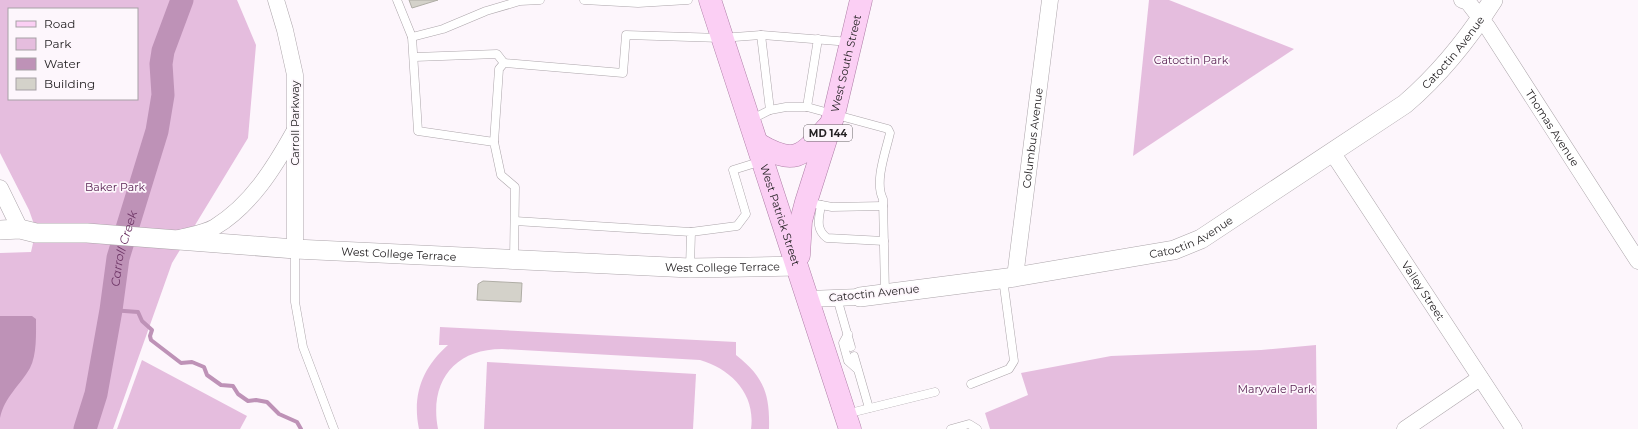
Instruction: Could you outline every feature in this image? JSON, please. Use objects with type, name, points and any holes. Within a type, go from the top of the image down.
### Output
[{"type":"main road","name":"West Patrick Street","points":[[710,0],[798,266],[847,421]]},
{"type":"main road","name":"West South Street","points":[[798,266],[801,222],[813,204],[861,0]]},
{"type":"main road","points":[[760,152],[791,156],[798,154],[811,146],[833,118]]},
{"type":"street","name":"Carroll Parkway","points":[[276,0],[285,30],[295,75],[295,249]]},
{"type":"street","name":"Columbus Avenue","points":[[1009,277],[1050,0]]},
{"type":"street","name":"Thomas Avenue","points":[[1462,0],[1468,2],[1481,19],[1638,261]]},
{"type":"street","name":"Catoctin Avenue","points":[[808,299],[860,297],[1009,277],[1174,250],[1188,245],[1201,239],[1405,104],[1419,92],[1455,53],[1481,19],[1493,0]]},
{"type":"street","points":[[173,240],[214,228],[242,206],[275,167],[295,130]]},
{"type":"street","name":"Valley Street","points":[[1332,152],[1514,429]]},
{"type":"street","points":[[0,188],[20,229]]},
{"type":"street","name":"West College Terrace","points":[[0,230],[20,229],[36,233],[143,238],[295,249],[690,268],[798,266]]},
{"type":"street","points":[[1405,429],[1480,378]]},
{"type":"lane","points":[[397,0],[412,36],[415,57],[418,131],[494,142]]},
{"type":"lane","points":[[412,36],[443,29],[486,11],[520,1],[540,0]]},
{"type":"lane","points":[[584,0],[638,3],[688,0]]},
{"type":"lane","points":[[415,57],[497,54],[504,63],[623,72],[626,35],[722,38],[761,34],[852,42]]},
{"type":"lane","points":[[761,34],[770,110]]},
{"type":"lane","points":[[807,107],[818,39]]},
{"type":"lane","points":[[504,63],[499,69],[494,142],[501,174],[515,187],[514,260]]},
{"type":"lane","points":[[750,120],[770,110],[786,107],[807,107],[833,118],[888,129],[890,133],[878,191],[882,199],[883,206],[885,294]]},
{"type":"lane","points":[[514,221],[691,232],[737,226],[746,214],[733,170],[760,152]]},
{"type":"lane","points":[[883,206],[832,207],[813,204],[821,234],[827,238],[884,241]]},
{"type":"lane","points":[[690,268],[691,232]]},
{"type":"lane","points":[[295,249],[295,302],[303,347],[334,429]]},
{"type":"lane","points":[[971,384],[1010,369],[1014,362],[1009,277]]},
{"type":"lane","points":[[837,298],[851,347]]},
{"type":"lane","points":[[848,334],[843,343],[848,361],[858,370]]},
{"type":"lane","points":[[854,356],[869,408]]},
{"type":"lane","points":[[847,421],[869,408],[935,392]]},
{"type":"lane","points":[[951,429],[969,424],[977,429]]},
{"type":"green space","name":"Baker Park","points":[[0,0],[237,0],[256,45],[248,138],[172,263],[113,429],[0,429],[0,253],[31,252],[36,230],[29,210],[0,153]]},
{"type":"green space","name":"Catoctin Park","points":[[1149,0],[1169,0],[1294,49],[1133,156]]},
{"type":"green space","points":[[440,327],[736,342],[736,355],[753,371],[763,387],[768,406],[769,429],[751,429],[752,416],[750,405],[739,385],[722,370],[700,360],[502,349],[470,355],[458,362],[449,371],[442,383],[437,397],[436,412],[438,429],[419,429],[417,405],[421,383],[432,363],[448,345],[439,345]]},
{"type":"green space","name":"Maryvale Park","points":[[1316,345],[1317,429],[990,429],[985,413],[1028,395],[1021,373],[1111,356],[1261,350]]},
{"type":"green space","points":[[142,360],[247,416],[240,429],[117,429]]},
{"type":"green space","points":[[487,362],[696,374],[693,429],[484,429]]},
{"type":"water","points":[[0,316],[32,316],[36,319],[36,331],[34,357],[30,368],[5,404],[0,418]]},
{"type":"building","points":[[409,0],[438,0],[412,8]]},
{"type":"building","points":[[483,281],[522,283],[521,302],[477,300],[478,284]]},
{"type":"waterway","name":"Carroll Creek","points":[[85,429],[96,394],[111,310],[118,258],[157,131],[163,95],[161,64],[163,51],[182,0]]},
{"type":"waterway","points":[[111,310],[138,312],[142,321],[152,330],[150,336],[151,340],[181,363],[192,362],[204,367],[207,375],[221,385],[233,386],[238,394],[248,401],[256,400],[267,402],[279,414],[297,422],[301,429]]}]
